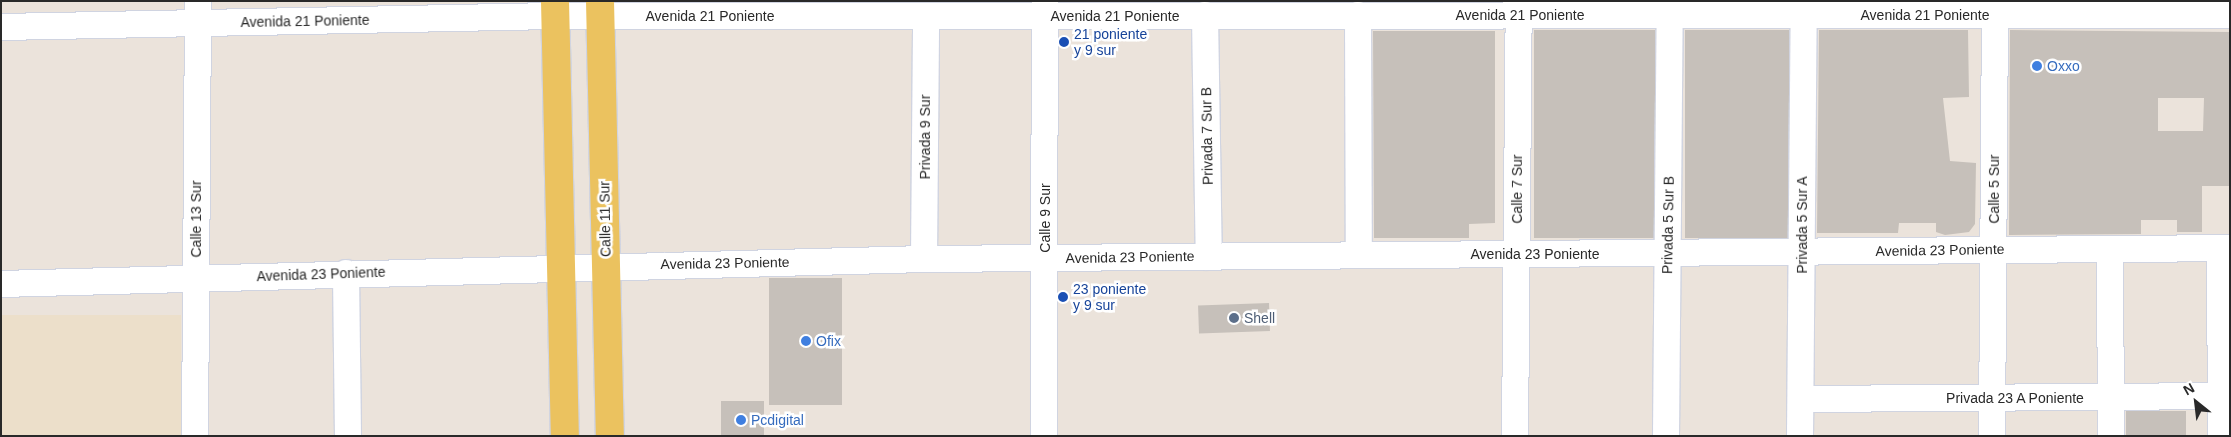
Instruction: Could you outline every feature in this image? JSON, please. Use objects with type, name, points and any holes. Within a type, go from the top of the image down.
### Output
[{"type":"main road","points":[[555,8],[565,436]]},
{"type":"main road","name":"Calle 11 Sur","points":[[601,8],[610,436]]},
{"type":"street","name":"Avenida 21 Poniente","points":[[1,27],[198,12],[555,8],[926,16],[1045,9],[1205,15],[1358,15],[1519,8],[1670,15],[1804,15],[1995,8],[2220,10]]},
{"type":"street","name":"Calle 7 Sur","points":[[1515,436],[1519,8]]},
{"type":"street","name":"Calle 5 Sur","points":[[1992,436],[1995,8]]},
{"type":"street","name":"Calle 9 Sur","points":[[1044,436],[1045,9]]},
{"type":"street","name":"Calle 13 Sur","points":[[195,436],[198,12]]},
{"type":"street","name":"Privada 7 Sur B","points":[[1205,15],[1209,256]]},
{"type":"street","points":[[1358,15],[1359,255]]},
{"type":"street","name":"Privada 5 Sur B","points":[[1666,436],[1670,15]]},
{"type":"street","name":"Privada 5 Sur A","points":[[1800,436],[1804,15]]},
{"type":"street","name":"Privada 9 Sur","points":[[924,258],[926,16]]},
{"type":"street","name":"Avenida 23 Poniente","points":[[1,284],[561,266],[924,258],[2225,248]]},
{"type":"street","points":[[2221,436],[2225,396],[2225,248]]},
{"type":"street","points":[[2110,249],[2111,436]]},
{"type":"street","points":[[346,273],[348,436]]},
{"type":"street","name":"Privada 23 A Poniente","points":[[1801,400],[2225,396]]},
{"type":"shaded area","points":[[1,315],[181,315],[181,436],[1,436]]},
{"type":"building","points":[[1534,30],[1655,30],[1655,238],[1534,238]]},
{"type":"building","points":[[1685,30],[1789,30],[1789,238],[1685,238]]},
{"type":"building","points":[[1819,30],[1968,30],[1969,97],[1943,98],[1950,161],[1976,163],[1975,224],[1969,232],[1945,235],[1936,232],[1936,223],[1899,223],[1898,233],[1817,233]]},
{"type":"building","points":[[2010,30],[2230,32],[2230,186],[2202,186],[2202,232],[2177,232],[2177,220],[2141,220],[2141,234],[2009,235]],"holes":[[[2158,98],[2204,98],[2203,131],[2158,131]]]},
{"type":"building","points":[[1373,31],[1495,31],[1495,223],[1469,224],[1469,238],[1374,238]]},
{"type":"building","name":"Ofix","points":[[769,278],[842,278],[842,405],[769,405]]},
{"type":"building","name":"Shell","points":[[1269,303],[1270,331],[1199,333],[1198,305]]},
{"type":"building","points":[[721,401],[764,401],[764,436],[721,436]]},
{"type":"building","points":[[2126,411],[2186,411],[2186,436],[2126,436]]},
{"type":"place","name":"21 poniente y 9 sur","points":[[1064,42]]},
{"type":"place","name":"Oxxo","points":[[2037,66]]},
{"type":"place","name":"23 poniente y 9 sur","points":[[1063,297]]},
{"type":"place","name":"Shell","points":[[1234,318]]},
{"type":"place","name":"Ofix","points":[[806,341]]},
{"type":"place","name":"Pcdigital","points":[[741,420]]}]
